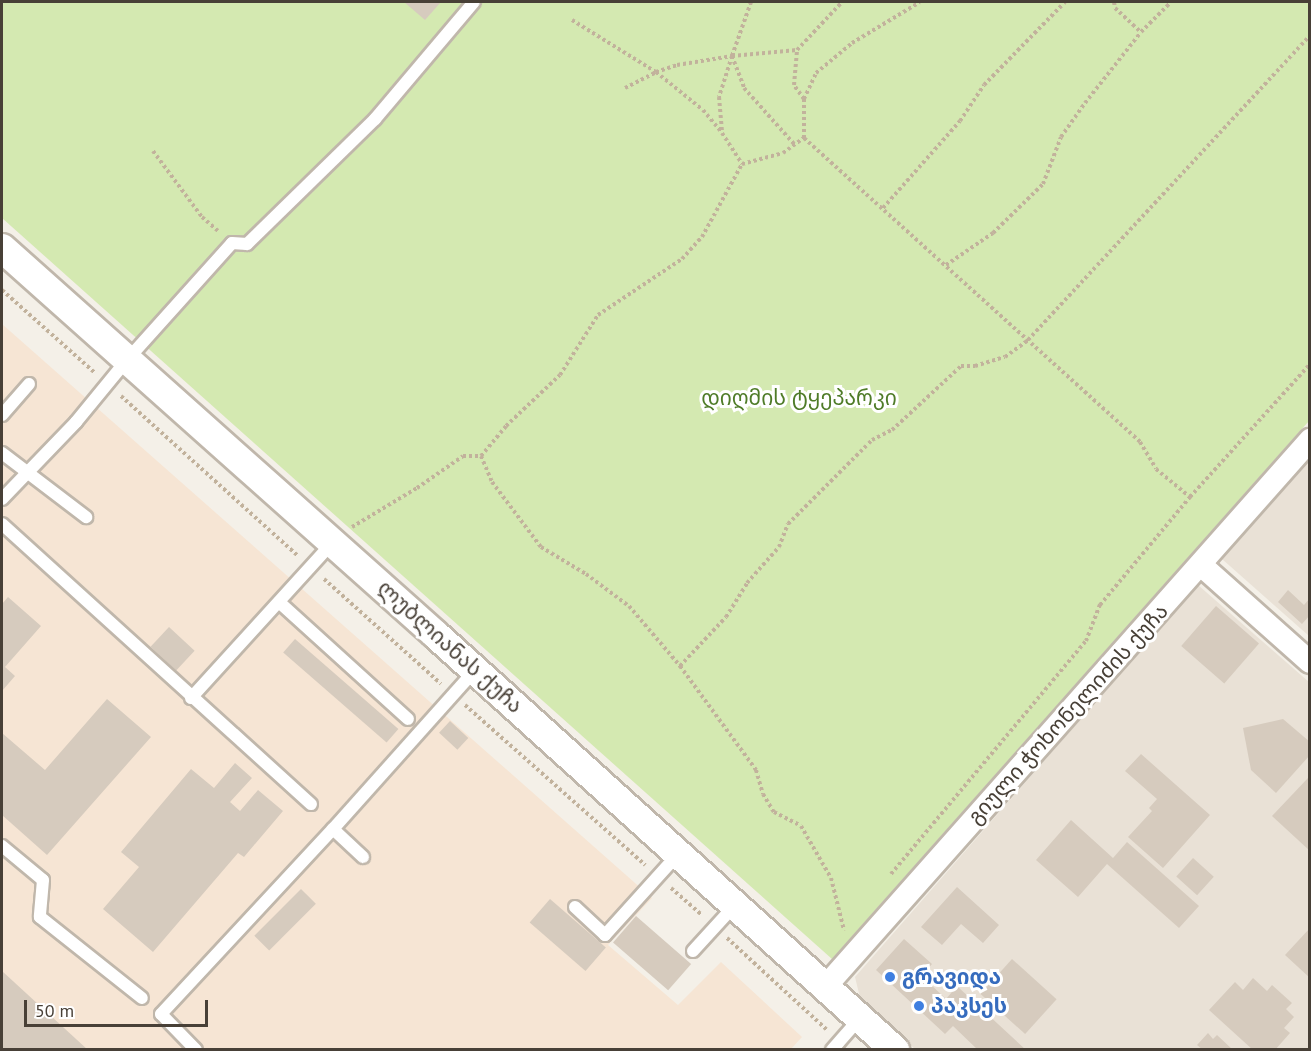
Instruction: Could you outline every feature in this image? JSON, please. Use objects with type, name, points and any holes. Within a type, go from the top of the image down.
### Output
[{"type":"street","name":"ლუბლიანას ქუჩა","points":[[2,248],[333,542],[895,1050]]},
{"type":"street","name":"გიული ჭოხონელიძის ქუჩა","points":[[826,986],[1310,440]]},
{"type":"street","points":[[1201,565],[1310,662]]},
{"type":"lane","points":[[2,499],[76,422],[127,360],[232,243],[247,244],[375,119],[474,2]]},
{"type":"lane","points":[[2,415],[29,384]]},
{"type":"lane","points":[[2,453],[86,517]]},
{"type":"lane","points":[[2,524],[191,698],[311,804]]},
{"type":"lane","points":[[191,698],[333,542]]},
{"type":"lane","points":[[279,602],[408,719]]},
{"type":"lane","points":[[196,1050],[161,1014],[333,829],[475,670]]},
{"type":"lane","points":[[333,829],[363,857]]},
{"type":"lane","points":[[2,846],[44,880],[40,917],[142,998]]},
{"type":"lane","points":[[575,907],[605,935],[679,853]]},
{"type":"lane","points":[[693,951],[736,904]]},
{"type":"lane","points":[[832,1050],[860,1018]]},
{"type":"path","points":[[722,133],[719,97],[752,2]]},
{"type":"path","points":[[804,99],[794,85],[797,50],[842,2]]},
{"type":"path","points":[[920,2],[852,43],[816,73],[804,99],[804,138],[1140,442],[1156,469],[1190,497]]},
{"type":"path","points":[[883,208],[960,121],[984,85],[1065,2]]},
{"type":"path","points":[[1114,2],[1115,8],[1142,32]]},
{"type":"path","points":[[946,265],[993,233],[1043,184],[1061,137],[1084,103],[1142,32],[1171,2]]},
{"type":"path","points":[[572,20],[656,72],[703,110],[722,133],[742,164]]},
{"type":"path","points":[[680,666],[726,618],[747,583],[779,547],[788,524],[872,440],[892,430],[961,366],[975,366],[1005,357],[1028,340],[1310,36]]},
{"type":"path","points":[[625,88],[656,72],[677,65],[732,56],[797,50]]},
{"type":"path","points":[[732,56],[744,88],[794,144]]},
{"type":"path","points":[[481,456],[506,426],[560,375],[598,315],[682,260],[702,237],[742,164],[783,153],[804,138]]},
{"type":"path","points":[[153,151],[202,218],[232,243]]},
{"type":"path","points":[[2,290],[715,927],[827,1030]]},
{"type":"path","points":[[883,883],[1086,641],[1100,605],[1190,497],[1310,364]]},
{"type":"path","points":[[333,542],[346,530],[417,488],[463,456],[481,456]]},
{"type":"path","points":[[481,456],[492,482],[541,548],[586,574],[628,606],[680,666],[756,770],[763,794],[774,812],[801,826],[831,878],[844,930]]},
{"type":"path","points":[[850,922],[837,938],[850,960]]},
{"type":"shaded area","points":[[2,324],[652,898],[608,945],[678,1005],[721,962],[802,1037],[791,1049],[2,1049]]},
{"type":"shaded area","points":[[1309,458],[1309,636],[1222,559]]},
{"type":"shaded area","points":[[1198,585],[1309,682],[1309,1049],[915,1049],[861,1002],[855,977]]},
{"type":"green space","name":"დიღმის ტყეპარკი","points":[[2,2],[1309,2],[1309,421],[832,959],[2,218]]},
{"type":"building","points":[[404,2],[441,2],[425,20]]},
{"type":"building","points":[[1288,590],[1304,605],[1310,598],[1310,615],[1302,624],[1278,602]]},
{"type":"building","points":[[8,597],[41,626],[5,667],[15,676],[2,691],[2,604]]},
{"type":"building","points":[[1216,606],[1259,643],[1224,683],[1181,646]]},
{"type":"building","points":[[169,627],[195,651],[176,671],[151,647]]},
{"type":"building","points":[[295,639],[398,729],[387,742],[283,653]]},
{"type":"building","points":[[107,699],[151,737],[47,855],[2,815],[2,733],[45,770]]},
{"type":"building","points":[[1283,719],[1310,742],[1310,755],[1276,793],[1251,770],[1243,728]]},
{"type":"building","points":[[450,721],[468,738],[457,750],[439,733]]},
{"type":"building","points":[[1141,754],[1210,815],[1163,868],[1128,837],[1152,811],[1149,808],[1157,799],[1125,771]]},
{"type":"building","points":[[235,763],[252,778],[230,802],[240,811],[258,790],[283,811],[244,857],[238,853],[153,952],[103,909],[139,867],[121,852],[191,769],[214,788]]},
{"type":"building","points":[[1308,778],[1310,779],[1310,851],[1272,816]]},
{"type":"building","points":[[1071,820],[1113,858],[1127,842],[1199,906],[1179,928],[1107,864],[1078,897],[1036,860]]},
{"type":"building","points":[[1193,858],[1214,877],[1197,895],[1176,877]]},
{"type":"building","points":[[957,887],[999,925],[983,943],[961,924],[942,945],[921,927]]},
{"type":"building","points":[[301,889],[316,904],[269,951],[254,936]]},
{"type":"building","points":[[550,899],[606,948],[586,971],[530,922]]},
{"type":"building","points":[[636,916],[691,964],[668,990],[613,942]]},
{"type":"building","points":[[1310,928],[1310,978],[1285,955]]},
{"type":"building","points":[[904,939],[932,964],[924,973],[930,978],[927,981],[946,999],[957,986],[1026,1050],[978,1050],[953,1026],[945,1034],[876,970]]},
{"type":"building","points":[[1012,959],[1057,999],[1025,1034],[981,994]]},
{"type":"building","points":[[2,971],[88,1050],[2,1050]]},
{"type":"building","points":[[1253,978],[1267,991],[1272,985],[1292,1003],[1286,1009],[1294,1017],[1284,1028],[1290,1033],[1275,1050],[1253,1050],[1209,1010],[1235,982],[1243,990]]},
{"type":"building","points":[[1208,1033],[1213,1039],[1217,1035],[1233,1050],[1203,1050],[1197,1045]]},
{"type":"place","name":"გრავიდა","points":[[890,977]]},
{"type":"place","name":"პაკსეს","points":[[919,1006]]}]
